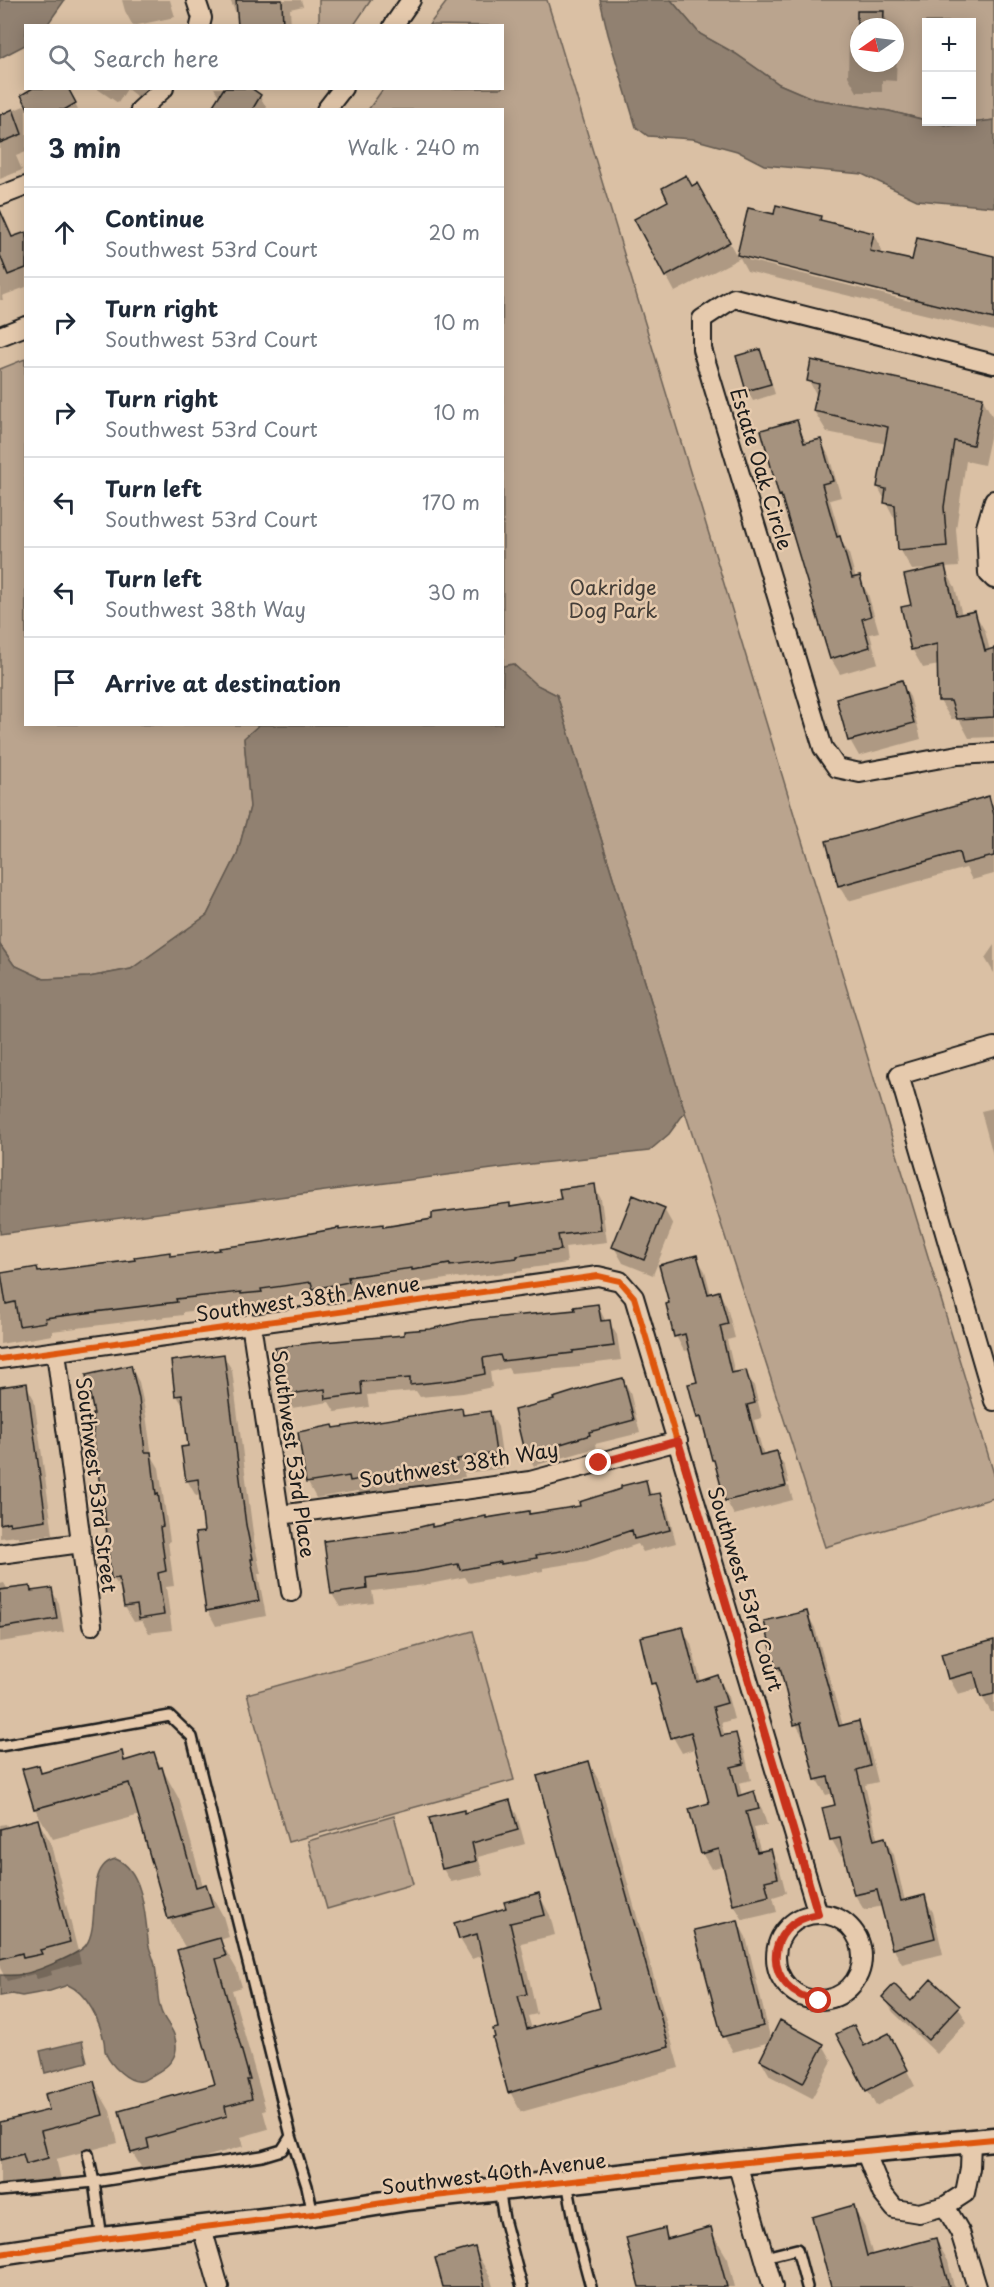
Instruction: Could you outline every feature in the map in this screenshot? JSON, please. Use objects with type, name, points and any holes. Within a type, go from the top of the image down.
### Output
[{"type":"street","points":[[196,0],[202,18],[200,24]]},
{"type":"street","points":[[394,24],[411,0]]},
{"type":"street","points":[[142,108],[162,90]]},
{"type":"street","points":[[328,108],[341,90]]},
{"type":"street","points":[[0,196],[24,187]]},
{"type":"street","name":"Estate Oak Circle","points":[[994,364],[734,298],[702,319],[702,349],[823,748],[837,768],[860,773],[958,755],[994,753]]},
{"type":"street","points":[[0,336],[24,327]]},
{"type":"street","points":[[994,500],[986,526],[988,573],[994,579]]},
{"type":"street","points":[[992,1390],[899,1076],[994,1047]]},
{"type":"street","name":"Southwest 38th Avenue","points":[[0,1359],[598,1276],[621,1281]]},
{"type":"street","name":"Southwest 53rd Court","points":[[621,1281],[634,1297],[818,1914]]},
{"type":"street","name":"Southwest 53rd Place","points":[[251,1323],[291,1592]]},
{"type":"street","name":"Southwest 53rd Street","points":[[56,1352],[92,1625]]},
{"type":"street","name":"Southwest 38th Way","points":[[280,1515],[530,1481],[678,1441]]},
{"type":"street","points":[[0,1554],[81,1543]]},
{"type":"street","points":[[818,1914],[833,1916],[846,1924],[856,1935],[861,1950],[861,1965],[856,1979],[847,1990],[834,1998],[819,2001],[806,1999],[789,1988],[778,1971],[776,1957],[777,1944],[784,1932],[799,1919],[818,1914]]},
{"type":"street","name":"Southwest 40th Avenue","points":[[0,2254],[102,2239],[313,2214],[408,2199],[737,2163],[994,2139]]},
{"type":"street","points":[[865,2151],[882,2193],[895,2209],[920,2213],[945,2206],[965,2193],[970,2168],[971,2141]]},
{"type":"street","points":[[737,2163],[773,2287]]},
{"type":"street","points":[[945,2206],[960,2232],[977,2287]]},
{"type":"street","points":[[202,2228],[219,2287]]},
{"type":"lane","points":[[0,1746],[170,1716],[192,1737],[291,2136],[307,2186],[313,2214]]},
{"type":"lane","points":[[0,2191],[94,2182],[262,2156],[282,2150],[291,2136]]},
{"type":"lane","points":[[88,2154],[102,2239]]},
{"type":"lane","points":[[567,2182],[577,2235],[591,2287]]},
{"type":"lane","points":[[499,2189],[504,2219],[522,2287]]},
{"type":"lane","points":[[765,2257],[797,2249],[807,2287]]},
{"type":"green space","points":[[319,0],[371,0],[355,24],[319,24]]},
{"type":"green space","name":"Oakridge Dog Park","points":[[448,0],[547,0],[994,1474],[994,1498],[825,1547],[685,1112],[557,695],[535,684],[513,664],[504,666],[504,108],[369,108],[382,90],[504,90],[504,24],[430,24]]},
{"type":"green space","points":[[671,0],[994,0],[994,120],[976,122],[976,18],[922,18],[922,119],[889,111],[814,99],[779,84],[736,54],[700,34]]},
{"type":"green space","points":[[24,359],[24,726],[258,726],[244,739],[250,807],[237,855],[207,915],[131,969],[89,977],[44,979],[14,965],[0,945],[0,369]]},
{"type":"green space","points":[[473,1631],[514,1780],[288,1842],[247,1694]]},
{"type":"green space","points":[[394,1816],[413,1884],[327,1909],[308,1841]]},
{"type":"shaded area","points":[[0,0],[64,0],[48,24],[24,24],[24,46],[0,58]]},
{"type":"shaded area","points":[[600,0],[671,0],[700,34],[736,54],[779,84],[814,99],[889,111],[922,119],[922,126],[976,126],[976,122],[994,120],[994,207],[917,200],[862,174],[764,165],[737,151],[693,139],[648,136],[636,127]]},
{"type":"shaded area","points":[[513,664],[535,684],[557,695],[685,1112],[669,1134],[649,1151],[522,1165],[0,1234],[0,945],[14,965],[44,979],[89,977],[131,969],[207,915],[237,855],[250,807],[244,738],[258,726],[504,726],[504,666]]},
{"type":"shaded area","points":[[116,1859],[132,1873],[141,1894],[148,1943],[155,1966],[159,2006],[176,2042],[175,2054],[168,2065],[141,2081],[125,2076],[111,2063],[105,2052],[102,2033],[96,2017],[87,2001],[75,1989],[68,1985],[22,1996],[12,1994],[0,1996],[0,1975],[20,1975],[37,1970],[67,1958],[86,1945],[93,1923],[96,1883],[106,1864]]},
{"type":"shaded area","points":[[82,2041],[87,2062],[45,2073],[40,2051]]},
{"type":"building","points":[[236,0],[282,0],[283,24],[238,24]]},
{"type":"building","points":[[857,11],[884,11],[884,18],[857,18]]},
{"type":"building","points":[[30,90],[69,90],[76,103],[67,108],[28,108],[21,95]]},
{"type":"building","points":[[223,90],[254,90],[261,95],[253,108],[211,108]]},
{"type":"building","points":[[13,109],[22,134],[0,143],[0,115]]},
{"type":"building","points":[[686,175],[692,186],[697,183],[730,242],[665,277],[634,219],[668,201],[662,188]]},
{"type":"building","points":[[776,205],[821,216],[820,220],[874,233],[870,251],[912,260],[917,238],[994,256],[994,319],[737,255],[748,208],[774,214]]},
{"type":"building","points":[[0,210],[12,237],[24,233],[24,269],[8,275],[0,255]]},
{"type":"building","points":[[760,349],[771,384],[746,391],[736,356]]},
{"type":"building","points":[[811,360],[983,397],[973,445],[954,441],[944,507],[947,546],[898,550],[895,505],[884,503],[886,489],[877,487],[888,427],[813,411],[819,384],[807,381]]},
{"type":"building","points":[[797,420],[804,443],[821,439],[833,481],[822,484],[837,537],[840,536],[852,578],[860,576],[871,616],[862,619],[870,647],[830,659],[781,495],[779,496],[761,430]]},
{"type":"building","points":[[945,566],[956,615],[975,611],[985,651],[994,648],[994,717],[957,719],[951,701],[938,701],[937,644],[911,650],[901,607],[911,605],[904,575]]},
{"type":"building","points":[[902,680],[914,723],[848,741],[836,698]]},
{"type":"building","points":[[989,796],[994,815],[994,856],[962,864],[959,852],[838,886],[826,841]]},
{"type":"building","points":[[595,1184],[601,1230],[558,1235],[561,1250],[517,1256],[517,1258],[348,1277],[349,1282],[313,1289],[311,1282],[261,1289],[262,1292],[176,1299],[177,1302],[45,1318],[46,1322],[19,1326],[15,1302],[6,1304],[1,1273],[37,1267],[38,1272],[135,1260],[134,1257],[170,1252],[170,1256],[220,1250],[219,1248],[339,1228],[339,1230],[383,1224],[383,1227],[432,1219],[432,1213],[510,1203],[510,1207],[561,1199],[559,1189]]},
{"type":"building","points":[[633,1195],[665,1208],[644,1260],[612,1247]]},
{"type":"building","points":[[697,1255],[708,1294],[719,1291],[728,1324],[720,1326],[731,1373],[746,1370],[755,1403],[747,1405],[760,1455],[777,1451],[786,1486],[725,1501],[701,1417],[697,1418],[688,1384],[697,1382],[685,1334],[674,1337],[666,1304],[669,1303],[659,1265]]},
{"type":"building","points":[[598,1304],[601,1321],[610,1320],[614,1346],[502,1361],[500,1355],[483,1358],[485,1374],[410,1385],[410,1378],[361,1382],[362,1394],[326,1399],[325,1389],[283,1395],[275,1348],[404,1335],[404,1331],[430,1329],[471,1320],[575,1310],[574,1307]]},
{"type":"building","points":[[224,1354],[246,1525],[259,1601],[206,1611],[195,1533],[204,1532],[198,1479],[186,1481],[181,1447],[188,1446],[182,1395],[175,1396],[171,1361]]},
{"type":"building","points":[[131,1365],[139,1398],[145,1452],[151,1452],[156,1494],[158,1493],[166,1571],[158,1573],[164,1615],[139,1619],[137,1605],[124,1607],[119,1578],[111,1579],[103,1493],[101,1493],[96,1458],[92,1414],[94,1414],[86,1375]]},
{"type":"building","points":[[623,1378],[634,1420],[589,1432],[590,1435],[525,1455],[514,1410]]},
{"type":"building","points":[[27,1383],[46,1520],[10,1525],[9,1522],[0,1524],[0,1387]]},
{"type":"building","points":[[462,1408],[463,1415],[490,1411],[496,1453],[350,1481],[349,1476],[306,1483],[298,1432],[333,1425],[334,1428]]},
{"type":"building","points":[[646,1480],[649,1495],[660,1493],[670,1530],[634,1539],[632,1530],[579,1548],[501,1564],[501,1562],[460,1570],[458,1564],[366,1578],[367,1589],[331,1594],[324,1541],[408,1530],[432,1524],[432,1527],[486,1516],[486,1518],[529,1511],[529,1514],[580,1506],[579,1502],[621,1489],[621,1486]]},
{"type":"building","points":[[30,1586],[31,1591],[52,1588],[57,1619],[0,1628],[0,1590]]},
{"type":"building","points":[[807,1611],[839,1726],[859,1721],[870,1766],[857,1770],[874,1840],[885,1837],[901,1901],[925,1895],[935,1938],[892,1949],[877,1890],[854,1895],[840,1838],[830,1840],[822,1808],[835,1805],[828,1777],[815,1780],[801,1723],[794,1725],[780,1667],[776,1668],[764,1621]]},
{"type":"building","points":[[683,1627],[697,1682],[718,1675],[727,1703],[713,1707],[721,1736],[736,1733],[744,1764],[731,1767],[738,1796],[754,1791],[759,1809],[746,1812],[757,1852],[771,1849],[778,1878],[765,1881],[769,1896],[733,1905],[719,1849],[701,1854],[689,1809],[709,1803],[691,1732],[671,1738],[655,1683],[651,1684],[640,1637]]},
{"type":"building","points":[[994,1640],[994,1694],[981,1697],[974,1672],[948,1679],[941,1654]]},
{"type":"building","points":[[122,1751],[124,1761],[154,1752],[159,1768],[162,1767],[196,1887],[206,1884],[213,1907],[168,1919],[129,1783],[34,1809],[22,1769],[39,1765],[41,1773]]},
{"type":"building","points":[[589,1761],[669,2047],[508,2093],[493,2038],[495,2037],[493,2029],[498,2028],[477,1934],[459,1939],[454,1923],[506,1908],[504,1902],[539,1893],[545,1915],[510,1923],[527,1994],[518,1996],[527,2029],[600,2008],[537,1776]]},
{"type":"building","points":[[510,1800],[518,1830],[472,1843],[476,1861],[442,1869],[429,1818],[464,1810],[464,1813]]},
{"type":"building","points":[[38,1819],[70,1942],[40,1950],[42,1954],[23,1958],[22,1953],[0,1959],[0,1829]]},
{"type":"building","points":[[738,1920],[763,2026],[722,2037],[694,1930]]},
{"type":"building","points":[[220,1938],[226,1956],[216,1959],[250,2080],[247,2080],[252,2099],[225,2106],[227,2116],[147,2139],[149,2148],[131,2153],[119,2111],[215,2084],[177,1950]]},
{"type":"building","points":[[931,1979],[960,2006],[928,2040],[882,1997],[894,1984],[911,2001]]},
{"type":"building","points":[[780,2020],[824,2044],[803,2083],[760,2060]]},
{"type":"building","points":[[854,2025],[864,2046],[889,2033],[908,2070],[866,2091],[836,2034]]},
{"type":"building","points":[[94,2081],[103,2115],[41,2131],[48,2158],[26,2164],[23,2154],[0,2160],[0,2122],[49,2110],[45,2094]]},
{"type":"building","points":[[854,2205],[867,2256],[936,2238],[949,2287],[831,2287],[812,2217]]},
{"type":"building","points":[[711,2227],[727,2287],[639,2287],[626,2238],[665,2228],[667,2239]]},
{"type":"building","points":[[475,2247],[485,2287],[443,2287],[435,2258]]},
{"type":"cycle path","points":[[0,1359],[598,1276],[620,1281],[634,1297],[818,1914]]},
{"type":"cycle path","points":[[0,2254],[102,2239],[313,2214],[408,2199],[737,2163],[994,2139]]},
{"type":"route","points":[[599,1463],[678,1441],[818,1914],[805,1916],[793,1922],[784,1932],[777,1944],[778,1971],[784,1983],[794,1993],[806,1999],[819,2001]]}]
